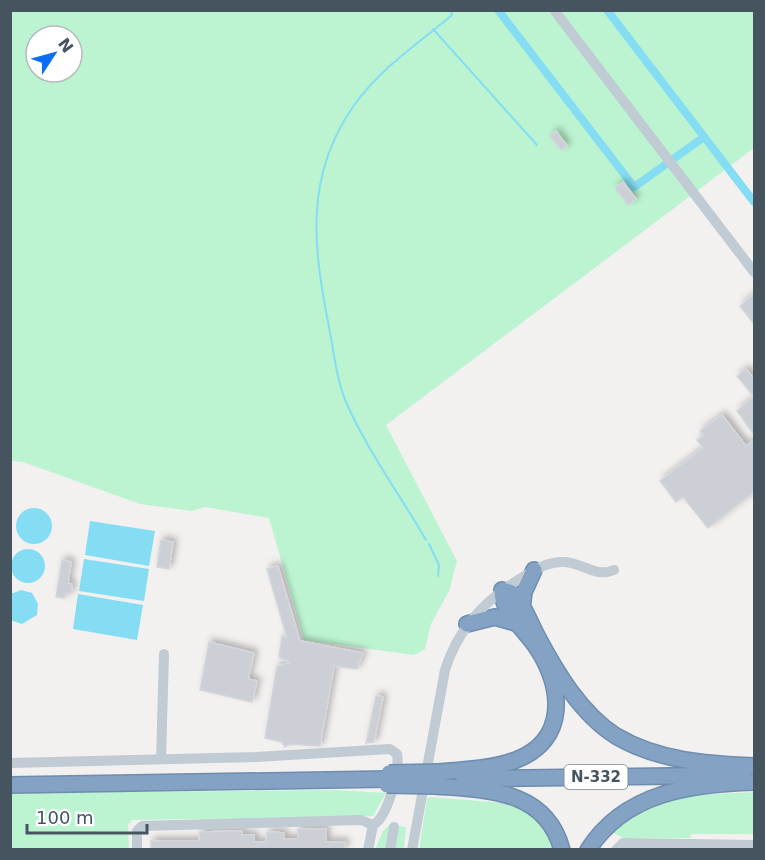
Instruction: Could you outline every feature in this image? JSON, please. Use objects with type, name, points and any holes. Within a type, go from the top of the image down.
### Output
[{"type":"highway","points":[[437,779],[516,760],[534,750],[550,730],[557,708],[555,686],[521,616],[524,592],[534,570]]},
{"type":"highway","points":[[502,590],[504,602],[521,616],[576,697],[600,724],[615,735],[643,750],[673,758],[754,766]]},
{"type":"highway","points":[[467,624],[495,617],[521,616]]},
{"type":"highway","name":"N-332","points":[[10,784],[754,775]]},
{"type":"highway","points":[[254,781],[272,778],[388,779]]},
{"type":"highway","points":[[437,779],[529,803],[549,819],[557,832],[562,849]]},
{"type":"highway","points":[[588,849],[613,819],[650,797],[706,786],[754,782]]},
{"type":"street","points":[[554,10],[754,272]]},
{"type":"street","points":[[412,849],[445,670],[453,647],[467,624],[502,590],[543,566],[564,562],[597,573],[614,570]]},
{"type":"street","points":[[161,759],[164,654]]},
{"type":"street","points":[[10,763],[301,755],[390,749],[398,758],[396,770],[382,818],[374,825],[368,849]]},
{"type":"street","points":[[139,829],[356,820],[374,825]]},
{"type":"street","points":[[390,849],[394,827]]},
{"type":"street","points":[[136,849],[139,829]]},
{"type":"street","points":[[139,829],[142,849]]},
{"type":"street","points":[[616,849],[623,843],[689,847],[754,844]]},
{"type":"green space","points":[[10,11],[754,11],[754,148],[386,425],[457,561],[449,591],[431,624],[425,649],[414,655],[304,640],[269,518],[205,507],[191,511],[140,504],[23,462],[11,461]]},
{"type":"green space","points":[[334,790],[386,793],[373,816],[132,820],[128,825],[129,850],[11,849],[10,793]]},
{"type":"green space","points":[[754,792],[754,834],[692,834],[690,838],[623,838],[611,831],[613,827],[656,801],[693,795]]},
{"type":"green space","points":[[430,797],[515,804],[545,825],[557,850],[419,850],[427,799]]},
{"type":"green space","points":[[390,824],[406,827],[404,849],[375,850],[383,831]]},
{"type":"water","points":[[34,508],[47,513],[52,526],[47,539],[34,544],[21,539],[16,526],[21,513]]},
{"type":"water","points":[[90,521],[155,531],[149,566],[85,555]]},
{"type":"water","points":[[28,549],[40,554],[45,566],[40,578],[28,583],[16,578],[11,566],[16,554]]},
{"type":"water","points":[[84,559],[149,569],[144,601],[79,591]]},
{"type":"water","points":[[21,590],[32,593],[38,604],[37,615],[22,624],[10,620],[11,594]]},
{"type":"water","points":[[78,594],[143,605],[137,640],[73,629]]},
{"type":"building","points":[[556,131],[567,146],[561,150],[550,136]]},
{"type":"building","points":[[623,182],[636,199],[628,205],[615,188]]},
{"type":"building","points":[[754,294],[754,324],[740,306]]},
{"type":"building","points":[[746,369],[754,379],[754,397],[737,376]]},
{"type":"building","points":[[754,397],[754,435],[737,411]]},
{"type":"building","points":[[722,415],[746,446],[754,440],[754,492],[708,528],[683,497],[676,502],[660,481],[703,448],[697,440],[704,435],[700,431]]},
{"type":"building","points":[[161,540],[173,542],[169,569],[157,567]]},
{"type":"building","points":[[62,560],[71,562],[68,583],[72,584],[71,593],[66,593],[65,598],[56,597]]},
{"type":"building","points":[[278,566],[300,641],[363,653],[357,669],[334,666],[320,746],[290,744],[285,747],[282,742],[265,738],[277,666],[290,663],[279,657],[282,637],[287,638],[267,569]]},
{"type":"building","points":[[209,642],[254,653],[248,679],[257,681],[252,702],[200,690]]},
{"type":"building","points":[[376,696],[383,697],[374,742],[366,743]]},
{"type":"building","points":[[298,829],[326,829],[326,842],[345,842],[345,849],[151,849],[151,841],[199,841],[200,832],[242,831],[242,835],[254,835],[254,842],[266,842],[267,832],[284,833],[284,839],[298,839]]},
{"type":"waterway","points":[[426,540],[354,420],[340,384],[319,268],[317,212],[320,184],[327,157],[355,104],[389,67],[452,15],[451,10]]},
{"type":"waterway","points":[[498,10],[634,187],[704,137]]},
{"type":"waterway","points":[[607,10],[754,202]]},
{"type":"waterway","points":[[433,29],[537,145]]},
{"type":"waterway","points":[[429,544],[439,565],[438,576]]}]
